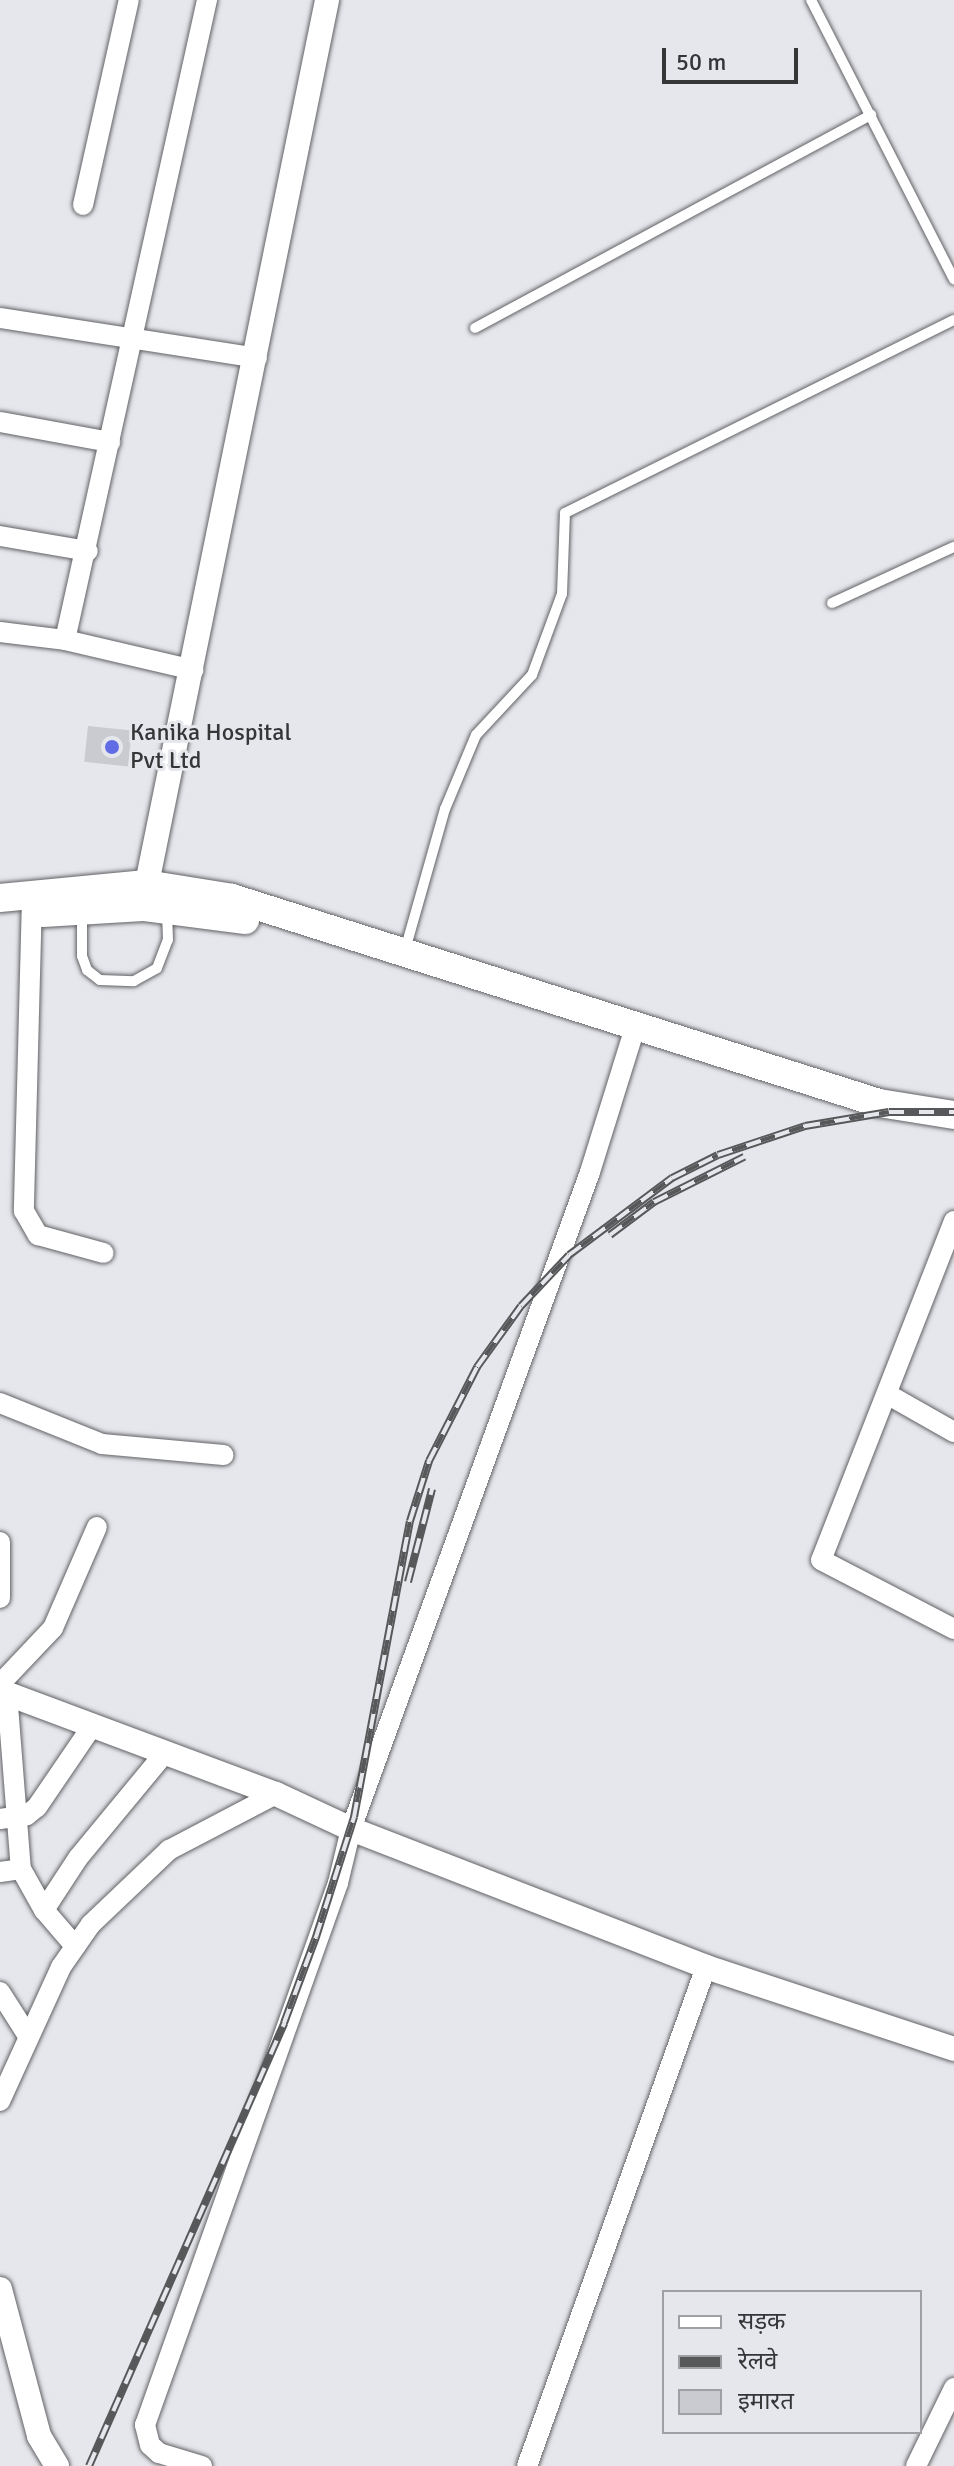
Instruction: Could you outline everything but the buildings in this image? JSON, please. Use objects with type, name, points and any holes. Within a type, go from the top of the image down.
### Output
[{"type":"main road","points":[[0,898],[82,911],[152,900],[309,935],[433,967],[634,1032],[872,1116],[954,1130]]},
{"type":"main road","points":[[0,915],[32,904],[232,898],[405,950],[433,967]]},
{"type":"main road","points":[[634,1032],[879,1103],[954,1115]]},
{"type":"street","points":[[83,205],[129,0]]},
{"type":"street","points":[[65,640],[88,551],[207,0]]},
{"type":"street","points":[[152,900],[194,670],[327,0]]},
{"type":"street","points":[[0,318],[257,358]]},
{"type":"street","points":[[0,422],[110,442]]},
{"type":"street","points":[[0,536],[88,551]]},
{"type":"street","points":[[0,632],[65,640],[194,670]]},
{"type":"street","points":[[32,904],[24,1211],[38,1235],[104,1253]]},
{"type":"street","points":[[202,2466],[159,2453],[150,2445],[145,2425],[338,1883],[351,1829],[580,1201],[634,1032]]},
{"type":"street","points":[[954,1221],[821,1560],[954,1629]]},
{"type":"street","points":[[887,1394],[954,1432]]},
{"type":"street","points":[[0,1403],[102,1444],[224,1455]]},
{"type":"street","points":[[75,1946],[10,1870],[2,1689],[60,1617],[97,1527]]},
{"type":"street","points":[[0,1542],[1,1586]]},
{"type":"street","points":[[2,1689],[276,1794],[351,1829],[706,1967],[954,2049]]},
{"type":"street","points":[[7,1818],[37,1807],[93,1725]]},
{"type":"street","points":[[44,1910],[63,1877],[165,1753]]},
{"type":"street","points":[[0,2101],[28,2036],[75,1946],[124,1888],[169,1850],[276,1794]]},
{"type":"street","points":[[527,2466],[706,1967]]},
{"type":"street","points":[[0,1992],[28,2036]]},
{"type":"street","points":[[0,2289],[39,2436],[57,2466]]},
{"type":"street","points":[[916,2466],[949,2409],[954,2388]]},
{"type":"lane","points":[[811,0],[954,279]]},
{"type":"lane","points":[[475,328],[871,115]]},
{"type":"lane","points":[[405,950],[445,809],[476,735],[532,675],[562,594],[565,513],[954,320]]},
{"type":"lane","points":[[832,603],[954,547]]},
{"type":"lane","points":[[82,911],[82,956],[87,970],[100,980],[134,981],[157,968],[168,940],[152,900]]},
{"type":"railway","points":[[89,2466],[284,2023],[316,1937],[354,1817],[410,1521],[429,1461],[477,1367],[521,1306],[569,1255],[672,1178],[718,1155],[805,1126],[889,1112],[954,1112]]},
{"type":"railway","points":[[610,1235],[654,1202],[744,1157]]},
{"type":"railway","points":[[408,1582],[432,1489]]},
{"type":"place","name":"Kanika Hospital Pvt Ltd","points":[[112,747]]}]
